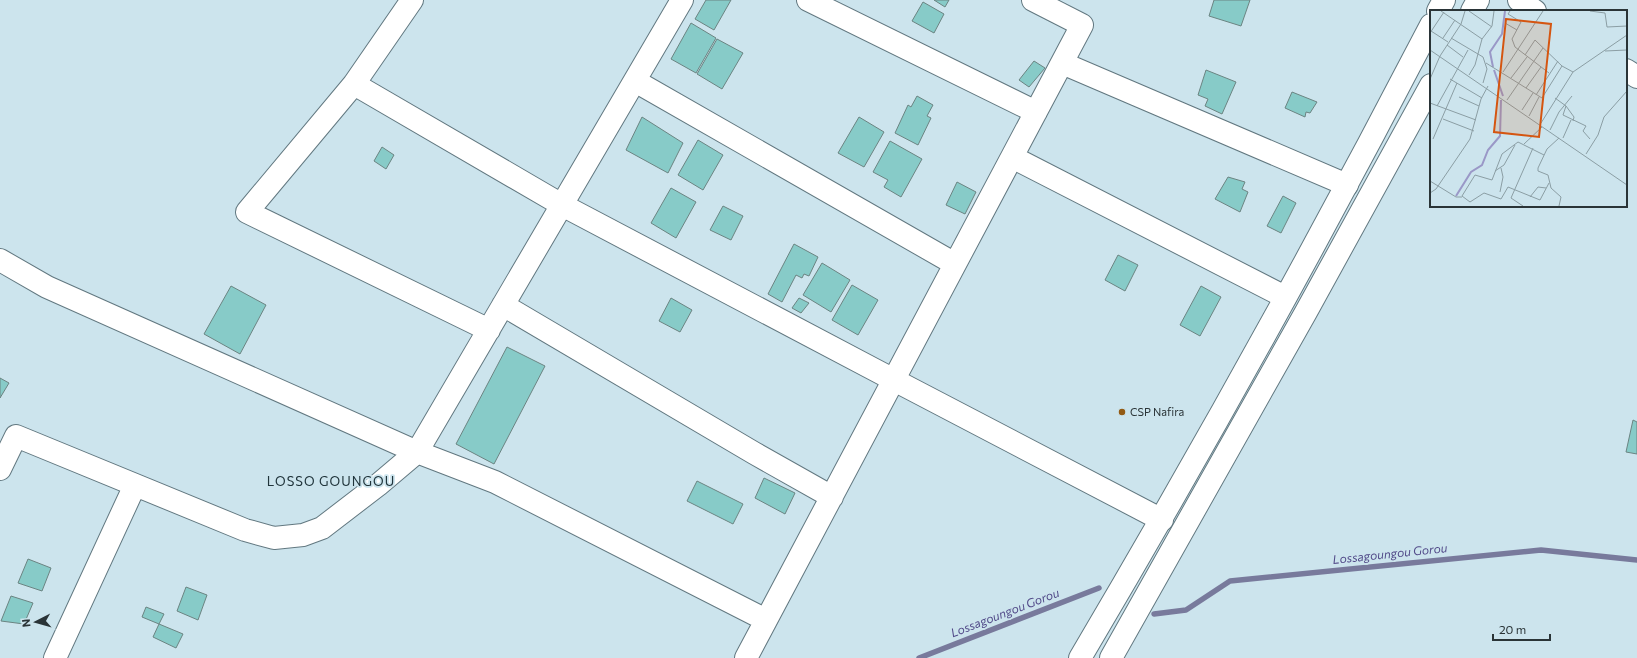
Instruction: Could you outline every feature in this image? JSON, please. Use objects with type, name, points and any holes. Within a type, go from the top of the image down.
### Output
[{"type":"street","points":[[412,0],[354,84],[247,212],[489,330]]},
{"type":"street","points":[[0,469],[16,436],[245,530],[274,538],[303,535],[322,528],[378,485],[417,452],[682,0]]},
{"type":"street","points":[[808,0],[1036,112]]},
{"type":"street","points":[[746,658],[1082,25],[1033,0]]},
{"type":"street","points":[[1473,10],[1478,0]]},
{"type":"street","points":[[1519,0],[1534,10]]},
{"type":"street","points":[[1080,658],[1162,520],[1348,185],[1430,27]]},
{"type":"street","points":[[1062,63],[1348,185]]},
{"type":"street","points":[[1627,71],[1637,77]]},
{"type":"street","points":[[635,81],[955,264]]},
{"type":"street","points":[[354,84],[562,205],[1162,520]]},
{"type":"street","points":[[1111,658],[1306,312],[1430,87]]},
{"type":"street","points":[[1012,157],[1285,297]]},
{"type":"street","points":[[0,260],[47,286],[417,452],[495,482],[766,620]]},
{"type":"street","points":[[503,305],[754,453],[832,496]]},
{"type":"street","points":[[55,658],[134,485]]},
{"type":"building","points":[[706,0],[731,0],[714,30],[695,19]]},
{"type":"building","points":[[934,0],[949,0],[945,7]]},
{"type":"building","points":[[1214,0],[1250,0],[1241,26],[1209,16]]},
{"type":"building","points":[[923,2],[944,14],[934,33],[912,21]]},
{"type":"building","points":[[691,23],[716,38],[696,73],[671,59]]},
{"type":"building","points":[[717,39],[743,53],[722,89],[697,74]]},
{"type":"building","points":[[1034,61],[1045,68],[1029,87],[1019,80]]},
{"type":"building","points":[[1206,70],[1236,82],[1222,114],[1205,106],[1208,99],[1198,95]]},
{"type":"building","points":[[1292,92],[1317,102],[1310,113],[1306,112],[1305,117],[1285,108]]},
{"type":"building","points":[[917,96],[933,105],[927,116],[931,118],[918,145],[895,133],[908,105],[911,107]]},
{"type":"building","points":[[642,117],[683,143],[668,173],[626,150]]},
{"type":"building","points":[[859,117],[884,132],[864,167],[838,153]]},
{"type":"building","points":[[698,140],[723,155],[703,190],[678,175]]},
{"type":"building","points":[[890,141],[922,159],[901,197],[884,187],[888,180],[873,172]]},
{"type":"building","points":[[382,147],[394,155],[386,169],[374,161]]},
{"type":"building","points":[[1228,177],[1245,182],[1242,189],[1248,192],[1240,212],[1215,199]]},
{"type":"building","points":[[957,182],[976,192],[965,214],[946,205]]},
{"type":"building","points":[[671,188],[696,202],[676,238],[651,223]]},
{"type":"building","points":[[1283,196],[1296,203],[1281,233],[1267,226]]},
{"type":"building","points":[[723,206],[743,216],[731,240],[710,230]]},
{"type":"building","points":[[794,244],[818,257],[809,276],[804,274],[802,278],[796,275],[782,302],[768,294]]},
{"type":"building","points":[[1118,255],[1138,265],[1125,291],[1105,280]]},
{"type":"building","points":[[822,263],[850,280],[831,312],[803,295]]},
{"type":"building","points":[[852,285],[878,300],[858,335],[832,320]]},
{"type":"building","points":[[231,286],[266,305],[240,354],[204,334]]},
{"type":"building","points":[[1201,286],[1221,297],[1200,336],[1180,325]]},
{"type":"building","points":[[671,298],[692,310],[680,332],[659,321]]},
{"type":"building","points":[[799,298],[809,303],[801,313],[792,308]]},
{"type":"building","points":[[507,347],[545,366],[494,464],[456,444]]},
{"type":"building","points":[[0,378],[9,383],[0,398]]},
{"type":"building","points":[[1633,420],[1637,422],[1637,454],[1626,452]]},
{"type":"building","points":[[764,478],[795,493],[785,514],[755,498]]},
{"type":"building","points":[[697,481],[743,504],[733,524],[687,501]]},
{"type":"building","points":[[28,559],[51,568],[42,591],[18,583]]},
{"type":"building","points":[[186,587],[207,595],[198,620],[177,611]]},
{"type":"building","points":[[11,596],[33,603],[24,624],[1,621]]},
{"type":"building","points":[[146,607],[164,614],[159,624],[142,617]]},
{"type":"building","points":[[159,624],[183,634],[176,648],[153,637]]},
{"type":"waterway","name":"Lossagoungou Gorou","points":[[1154,614],[1186,610],[1230,581],[1541,550],[1637,560]]},
{"type":"waterway","name":"Lossagoungou Gorou","points":[[919,658],[1099,588]]},
{"type":"place","name":"CSP Nafira","points":[[1122,412]]},
{"type":"district","name":"LOSSO GOUNGOU","points":[[331,481]]}]
